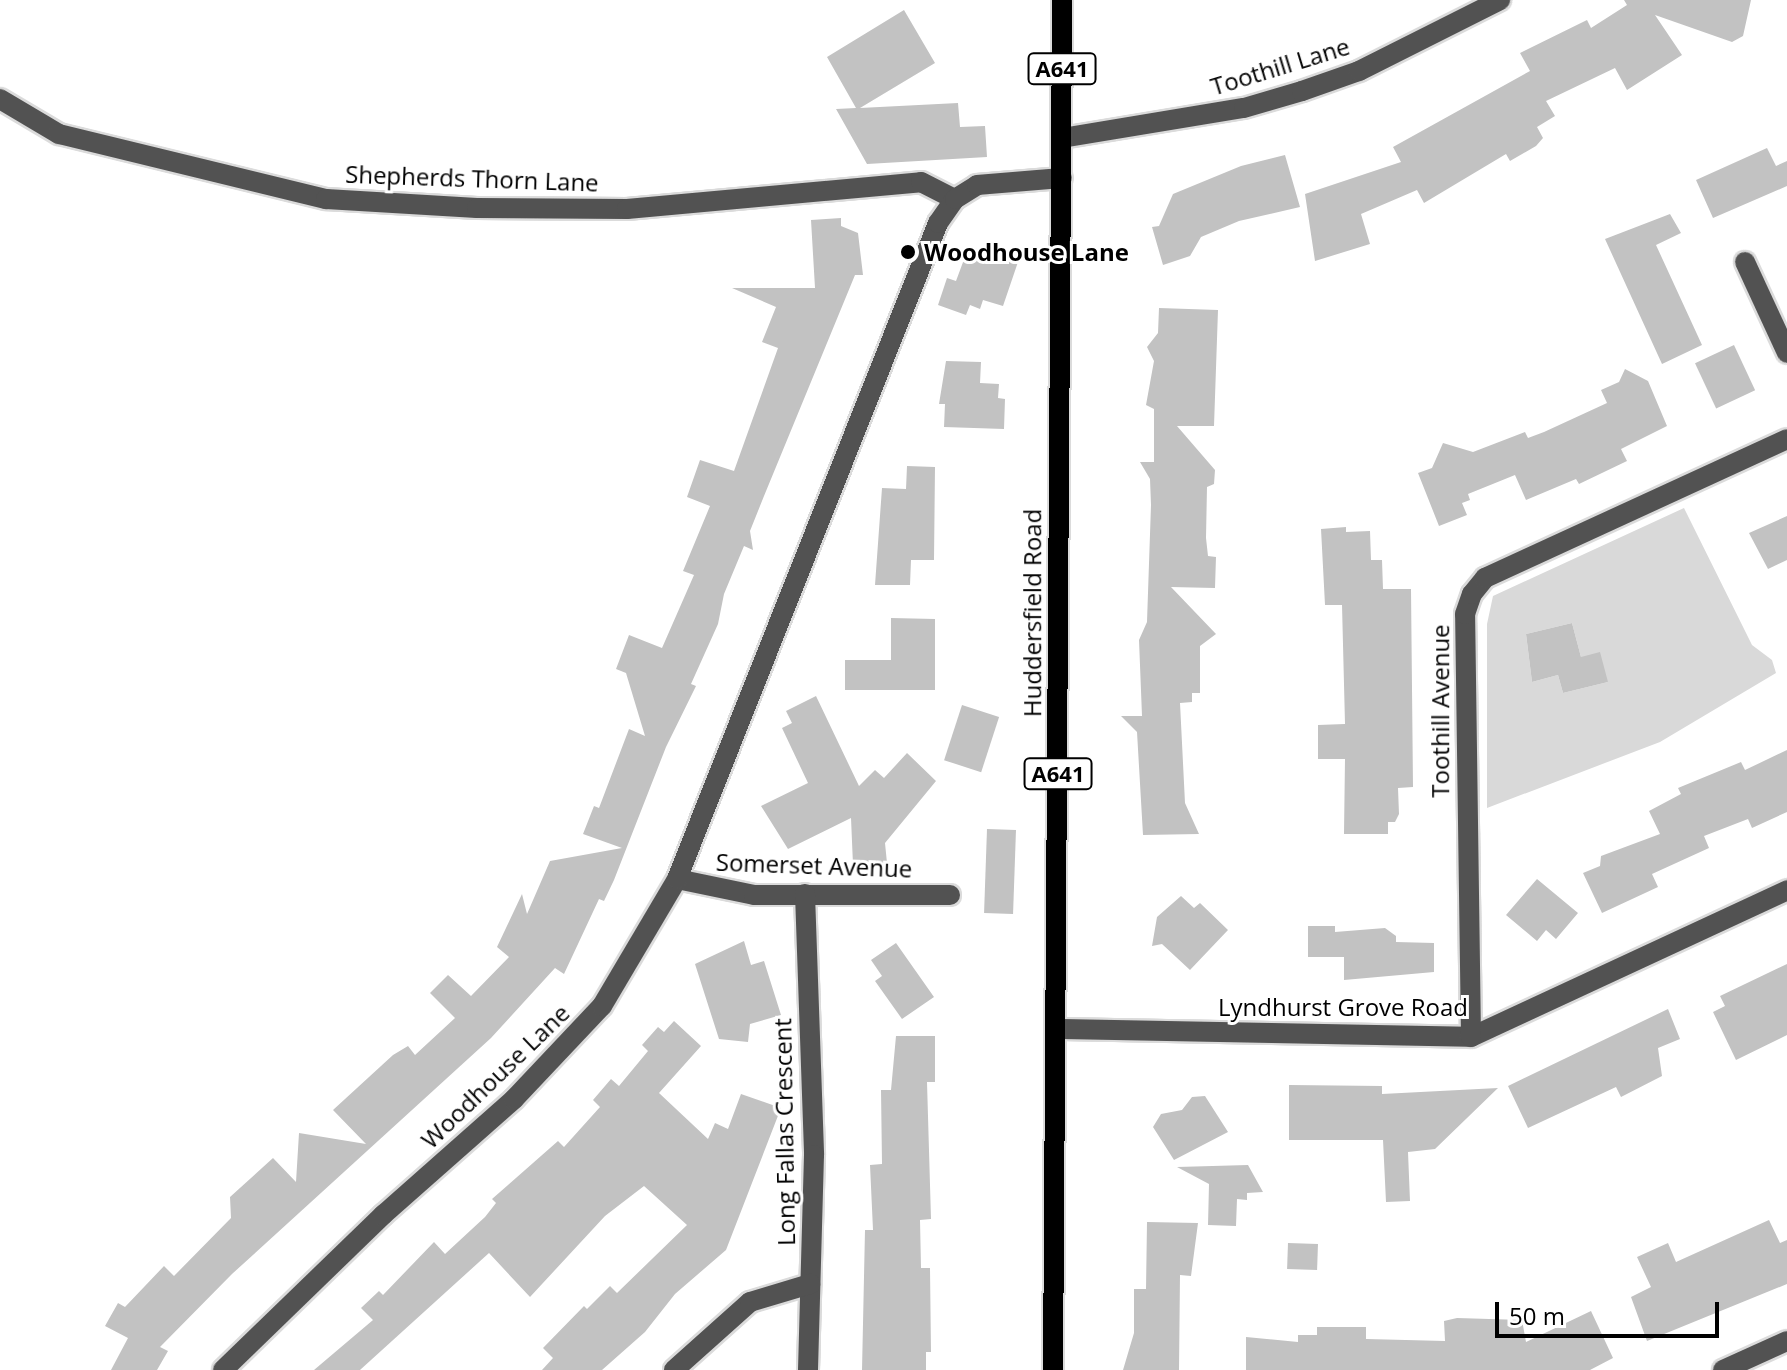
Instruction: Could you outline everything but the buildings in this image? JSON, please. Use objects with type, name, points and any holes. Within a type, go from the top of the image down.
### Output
[{"type":"main road","name":"Huddersfield Road","points":[[1053,1370],[1059,1029],[1062,0]]},
{"type":"street","name":"Toothill Lane","points":[[1062,138],[1244,108],[1302,91],[1359,71],[1500,0]]},
{"type":"street","name":"Shepherds Thorn Lane","points":[[0,99],[59,134],[326,199],[477,208],[627,209],[921,182],[955,199]]},
{"type":"street","points":[[955,199],[977,185],[1062,178]]},
{"type":"street","name":"Woodhouse Lane","points":[[223,1370],[360,1237],[563,1052],[629,966],[677,879],[934,232],[955,199]]},
{"type":"street","points":[[1745,262],[1787,353]]},
{"type":"street","name":"Toothill Avenue","points":[[1471,1037],[1465,614],[1472,594],[1485,578],[1787,439]]},
{"type":"street","name":"Somerset Avenue","points":[[677,879],[739,893],[950,895]]},
{"type":"street","name":"Lyndhurst Grove Road","points":[[1059,1029],[1471,1037],[1787,890]]},
{"type":"street","name":"Long Fallas Crescent","points":[[805,894],[814,1155],[808,1370]]},
{"type":"street","points":[[674,1370],[750,1302],[787,1287],[810,1284]]},
{"type":"street","points":[[1723,1370],[1787,1341]]},
{"type":"shaded area","points":[[1684,508],[1752,645],[1772,660],[1776,673],[1660,742],[1487,808],[1487,624],[1493,596]],"holes":[[[1572,623],[1581,657],[1608,682],[1563,693],[1558,675],[1532,682],[1526,634]]]},
{"type":"place","name":"Woodhouse Lane","points":[[908,252]]}]
